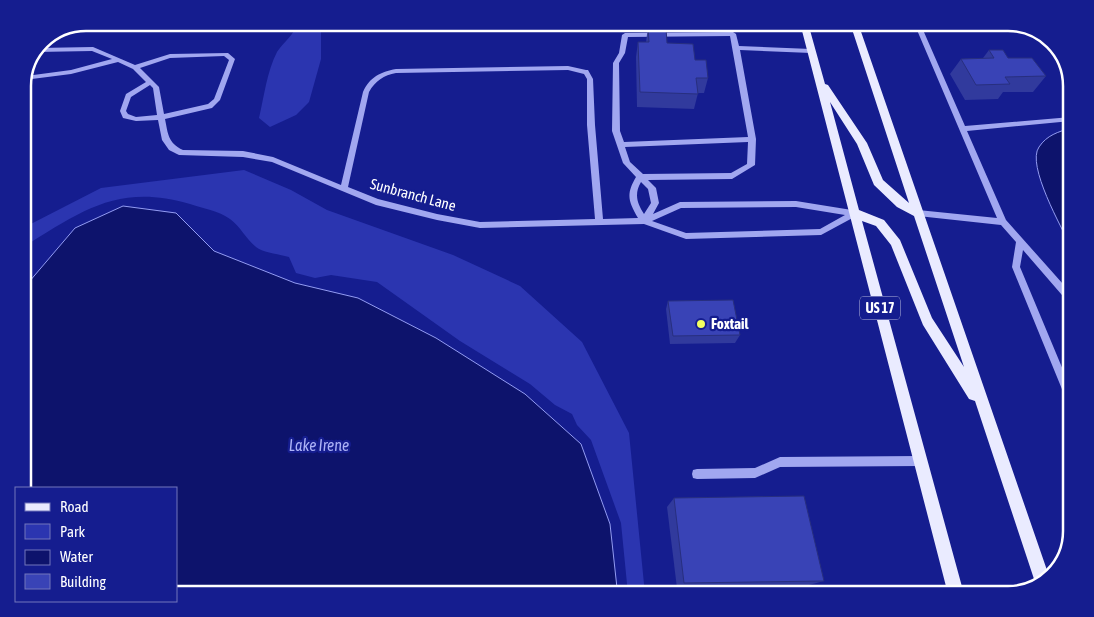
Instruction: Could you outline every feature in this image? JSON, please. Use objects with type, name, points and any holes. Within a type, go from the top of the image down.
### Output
[{"type":"main road","name":"US 17","points":[[806,31],[954,586]]},
{"type":"main road","points":[[857,31],[1040,574]]},
{"type":"main road","points":[[818,76],[862,143],[878,182],[901,204],[918,213]]},
{"type":"main road","points":[[855,213],[880,223],[896,242],[927,321],[985,412]]},
{"type":"street","points":[[921,31],[1003,222],[1063,290]]},
{"type":"street","points":[[640,177],[632,190],[633,204],[644,221],[655,203],[652,188],[640,177],[627,164],[616,131],[616,63],[622,53],[625,35],[733,34],[752,139],[751,165],[732,176],[640,177]]},
{"type":"street","points":[[736,48],[811,50]]},
{"type":"street","points":[[46,50],[93,49],[135,67],[156,87],[162,117]]},
{"type":"street","points":[[135,67],[170,56],[226,54],[232,59],[217,100],[210,106],[162,117],[136,119],[125,116],[123,111],[128,96],[151,82]]},
{"type":"street","points":[[32,77],[72,72],[118,60]]},
{"type":"street","points":[[344,189],[366,92],[370,84],[377,77],[396,71],[568,68],[586,72],[590,79],[591,125],[599,222]]},
{"type":"street","name":"Sunbranch Lane","points":[[162,117],[165,138],[172,148],[182,153],[244,154],[272,160],[376,202],[480,225],[644,221],[686,236],[821,232],[855,213]]},
{"type":"street","points":[[964,129],[1063,120]]},
{"type":"street","name":"Sunbranch Lane","points":[[644,221],[680,205],[796,204],[855,213]]},
{"type":"street","points":[[918,213],[1003,222]]},
{"type":"street","points":[[1020,241],[1016,267],[1063,378]]},
{"type":"street","points":[[696,474],[756,472],[780,462],[920,461]]},
{"type":"lane","points":[[621,145],[752,139]]},
{"type":"green space","points":[[294,31],[321,31],[321,59],[309,102],[296,115],[270,127],[259,118],[268,76],[277,52]]},
{"type":"green space","points":[[244,170],[291,190],[327,210],[453,255],[520,286],[582,342],[629,433],[644,586],[627,586],[621,523],[591,440],[577,425],[572,414],[555,405],[530,384],[460,341],[377,282],[331,275],[315,278],[296,273],[289,257],[259,249],[252,244],[234,222],[226,216],[205,208],[165,198],[142,197],[121,199],[83,212],[31,242],[31,224],[101,188]]},
{"type":"water","points":[[1063,131],[1063,231],[1041,182],[1036,156],[1039,147],[1049,137]]},
{"type":"water","name":"Lake Irene","points":[[123,206],[176,213],[214,251],[295,283],[358,298],[436,338],[525,394],[581,444],[610,524],[617,586],[178,586],[178,487],[31,487],[31,280],[75,228]]},
{"type":"building","points":[[648,31],[666,31],[667,43],[693,44],[695,60],[706,60],[708,78],[696,78],[698,94],[640,92],[638,42],[649,42]]},
{"type":"building","points":[[989,50],[1003,50],[1008,58],[1032,58],[1046,76],[1005,77],[1010,84],[976,85],[961,59],[994,58]]},
{"type":"building","points":[[733,300],[740,335],[673,336],[668,301]]},
{"type":"building","points":[[804,496],[824,581],[684,583],[674,498]]},
{"type":"place","name":"Foxtail","points":[[701,324]]}]
